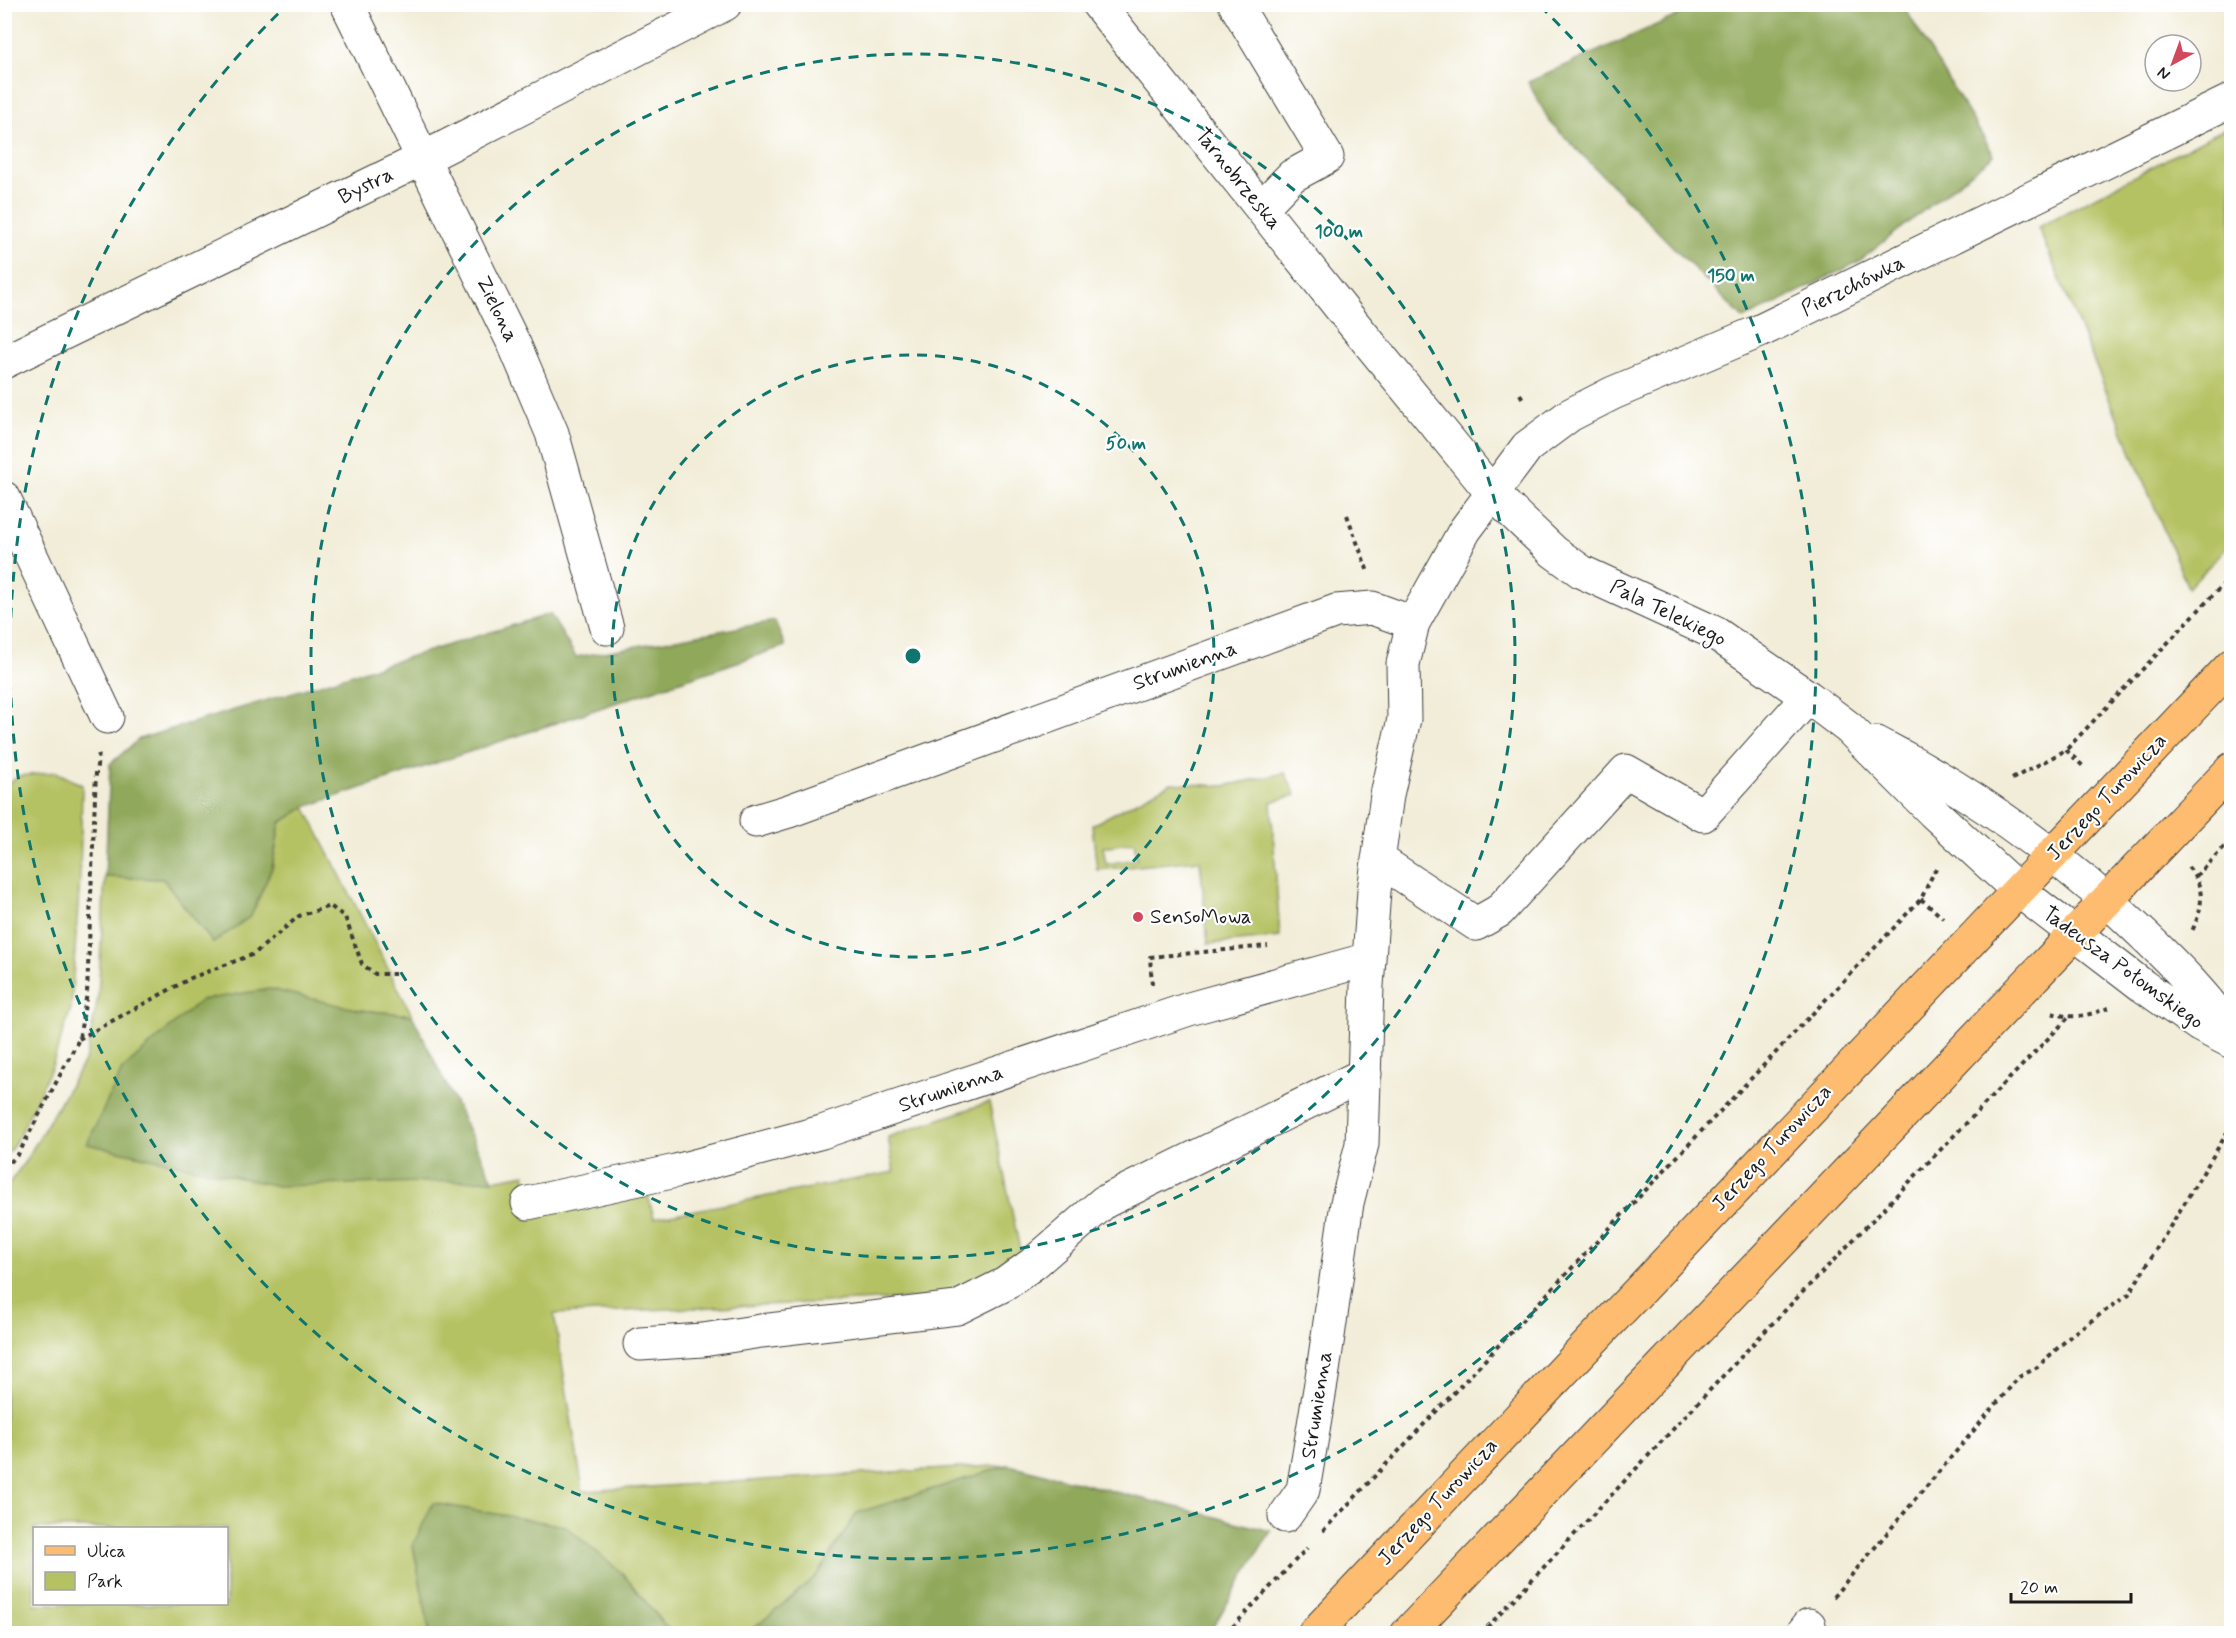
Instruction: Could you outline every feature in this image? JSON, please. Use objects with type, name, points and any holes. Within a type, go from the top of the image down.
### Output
[{"type":"main road","name":"Jerzego Turowicza","points":[[1314,1634],[2232,665]]},
{"type":"main road","points":[[1407,1634],[2232,769]]},
{"type":"street","name":"Zielona","points":[[347,4],[515,346],[552,433],[607,628]]},
{"type":"street","name":"Bystra","points":[[4,362],[424,158],[725,4]]},
{"type":"street","name":"Tarnobrzeska","points":[[1098,4],[1492,493]]},
{"type":"street","points":[[1235,4],[1328,157],[1292,176],[1261,208]]},
{"type":"street","name":"Pierzchówka","points":[[1492,493],[1527,447],[1570,415],[1612,393],[1760,331],[2232,100]]},
{"type":"street","name":"Strumienna","points":[[1285,1516],[1303,1490],[1347,1203],[1362,1144],[1369,959],[1378,859],[1387,795],[1404,719],[1403,664],[1413,623],[1465,530],[1492,493]]},
{"type":"street","name":"Pala Telekiego","points":[[1492,493],[1554,552],[1582,572],[1715,633],[1808,697],[1849,728],[1933,812],[2018,890]]},
{"type":"street","points":[[4,498],[107,717]]},
{"type":"street","name":"Strumienna","points":[[756,821],[789,811],[1336,611],[1372,608],[1413,623]]},
{"type":"street","points":[[1378,859],[1476,924],[1499,911],[1626,771],[1704,815],[1808,697]]},
{"type":"street","name":"Pala Telekiego","points":[[1849,728],[1924,767],[2053,854],[2107,899]]},
{"type":"street","name":"Tadeusza Połomskiego","points":[[2018,890],[2074,935],[2199,1025],[2232,1041]]},
{"type":"street","name":"Tadeusza Połomskiego","points":[[2107,899],[2214,1006],[2232,1034]]},
{"type":"street","name":"Strumienna","points":[[528,1203],[676,1171],[822,1132],[1189,1009],[1369,959]]},
{"type":"street","points":[[640,1344],[703,1340],[957,1308],[1015,1277],[1104,1202],[1365,1074]]},
{"type":"path","points":[[1520,394],[1523,399]]},
{"type":"path","points":[[1347,515],[1371,577]]},
{"type":"path","points":[[2008,782],[2066,750],[2232,575]]},
{"type":"path","points":[[4,1169],[19,1153],[79,1039],[87,993],[96,772],[107,717]]},
{"type":"path","points":[[2066,750],[2089,771]]},
{"type":"path","points":[[2196,876],[2232,839]]},
{"type":"path","points":[[1321,1534],[1921,899],[1940,860]]},
{"type":"path","points":[[2187,938],[2199,915],[2203,901],[2196,876],[2189,868]]},
{"type":"path","points":[[1921,899],[1940,915]]},
{"type":"path","points":[[79,1039],[191,978],[254,954],[299,916],[330,906],[345,917],[363,964],[375,974],[398,974]]},
{"type":"path","points":[[1152,977],[1150,957],[1275,945]]},
{"type":"path","points":[[2043,1009],[2068,1018],[2094,1014],[2120,1003]]},
{"type":"path","points":[[1481,1634],[1768,1328],[2068,1018]]},
{"type":"path","points":[[1806,1629],[2019,1377],[2036,1368],[2074,1333],[2129,1294],[2232,1125]]},
{"type":"path","points":[[1226,1634],[1312,1542]]},
{"type":"green space","points":[[1701,5],[1903,5],[1994,155],[1858,262],[1744,319],[1550,122],[1528,82]]},
{"type":"green space","points":[[2231,125],[2231,543],[2188,588],[2038,227]]},
{"type":"green space","points":[[550,614],[576,657],[775,621],[785,646],[305,807],[280,823],[272,868],[251,916],[213,943],[163,879],[105,877],[110,764],[139,739]]},
{"type":"green space","points":[[56,772],[82,785],[80,878],[71,1008],[52,1066],[24,1126],[5,1156],[5,786],[19,776]]},
{"type":"green space","points":[[1285,773],[1296,795],[1271,802],[1280,937],[1208,944],[1200,860],[1097,870],[1092,825],[1171,783],[1224,786]],"holes":[[[1134,842],[1137,859],[1106,864],[1103,847]]]},
{"type":"green space","points":[[305,807],[412,1015],[360,1010],[493,1180],[525,1174],[532,1206],[646,1187],[654,1218],[894,1172],[888,1137],[989,1102],[1023,1264],[950,1297],[554,1314],[583,1491],[1009,1465],[858,1513],[815,1578],[748,1633],[682,1633],[668,1629],[622,1573],[413,1546],[430,1633],[5,1634],[5,1189],[26,1160],[86,1058],[98,997],[105,877],[163,879],[213,943],[272,868],[280,823]]},
{"type":"green space","points":[[270,989],[360,1010],[412,1015],[493,1180],[277,1186],[87,1144],[122,1070],[201,1000]]},
{"type":"green space","points":[[1009,1465],[1271,1531],[1213,1627],[1207,1633],[748,1633],[815,1578],[857,1513]]},
{"type":"green space","points":[[433,1503],[565,1526],[622,1573],[668,1629],[682,1633],[430,1633],[413,1545]]},
{"type":"place","name":"SensoMowa","points":[[1138,917]]}]
